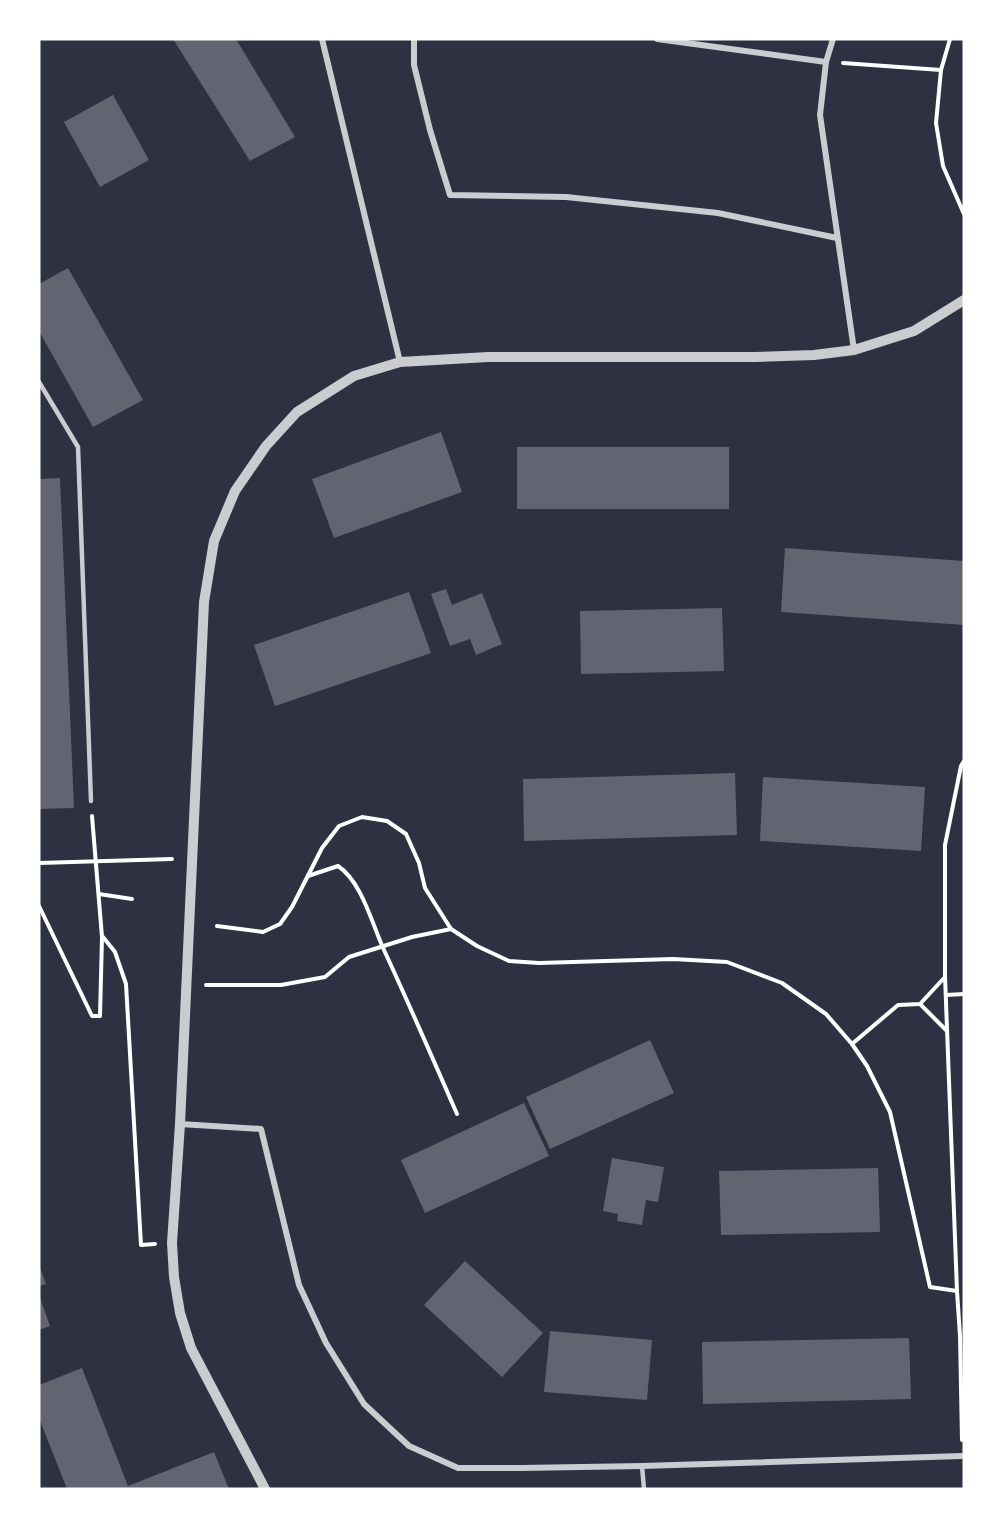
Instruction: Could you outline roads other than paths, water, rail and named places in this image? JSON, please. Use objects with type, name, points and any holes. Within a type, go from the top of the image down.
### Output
[{"type":"street","points":[[322,39],[400,362]]},
{"type":"street","points":[[414,39],[414,65],[430,130],[450,195],[566,198],[718,213],[837,238]]},
{"type":"street","points":[[657,39],[826,62]]},
{"type":"street","points":[[833,39],[826,62],[820,115],[854,350]]},
{"type":"street","points":[[265,1489],[191,1348],[180,1313],[174,1277],[172,1243],[180,1124],[204,602],[214,541],[235,491],[266,446],[297,412],[354,376],[400,362],[488,357],[814,355],[854,350],[914,331],[964,300]]},
{"type":"street","points":[[180,1124],[261,1129],[299,1285],[326,1343],[364,1404],[409,1446],[458,1468],[642,1466],[962,1456]]},
{"type":"lane","points":[[39,382],[78,447],[92,801]]},
{"type":"lane","points":[[642,1466],[644,1489]]}]
